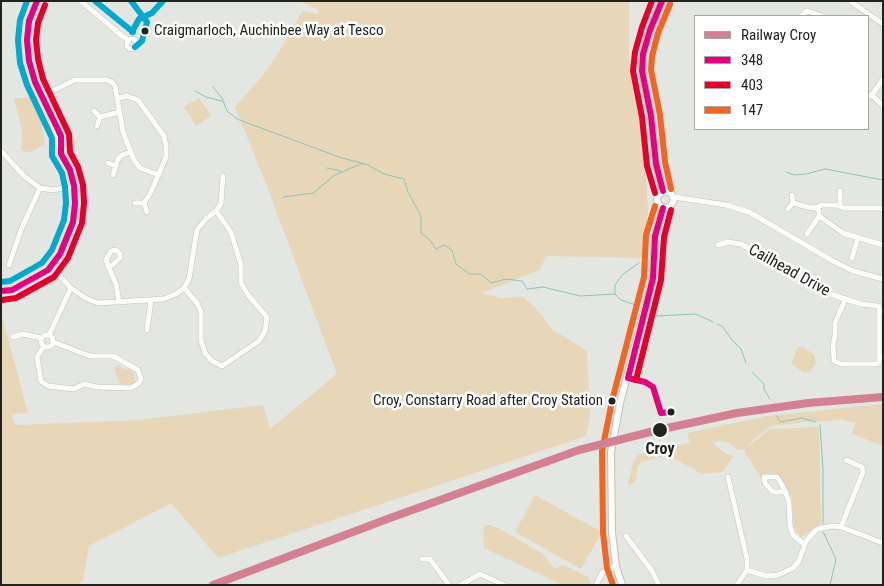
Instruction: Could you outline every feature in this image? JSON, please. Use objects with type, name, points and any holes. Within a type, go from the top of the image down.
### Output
[{"type":"main road","points":[[662,1],[650,30],[643,54],[642,71],[651,116],[656,164],[663,191]]},
{"type":"main road","points":[[663,191],[670,192],[674,197],[672,206],[663,208],[658,204],[658,194],[663,191]]},
{"type":"main road","points":[[622,585],[616,566],[612,532],[611,452],[615,428],[653,278],[656,236],[663,208]]},
{"type":"street","points":[[1,291],[12,290],[48,270],[60,254],[73,222],[75,203],[74,186],[70,170],[61,154],[60,136],[35,82],[29,61],[27,40],[31,1]]},
{"type":"street","points":[[31,13],[37,1]]},
{"type":"street","points":[[81,1],[129,40]]},
{"type":"street","points":[[850,1],[883,24]]},
{"type":"street","points":[[858,1],[883,19]]},
{"type":"street","points":[[803,15],[807,11],[819,15]]},
{"type":"street","points":[[883,79],[870,96],[883,106]]},
{"type":"street","points":[[42,96],[71,81],[107,80],[112,82],[118,98],[123,132],[136,164],[159,175]]},
{"type":"street","points":[[118,98],[127,96],[138,100],[164,136],[166,157],[144,203],[147,212]]},
{"type":"street","points":[[94,112],[100,117]]},
{"type":"street","points":[[100,117],[120,112]]},
{"type":"street","points":[[98,126],[100,117]]},
{"type":"street","points":[[1,151],[24,176],[40,188],[53,190],[74,186]]},
{"type":"street","points":[[112,175],[118,159],[130,152]]},
{"type":"street","points":[[108,163],[116,166]]},
{"type":"street","points":[[51,266],[71,288],[87,299],[98,303],[164,299],[176,294],[184,288],[190,279],[197,230],[206,219],[216,212],[221,204],[223,176]]},
{"type":"street","points":[[9,264],[21,230],[40,188]]},
{"type":"street","points":[[840,190],[840,206]]},
{"type":"street","points":[[788,209],[793,203],[792,195]]},
{"type":"street","points":[[674,197],[726,205],[749,212],[853,271],[883,279]]},
{"type":"street","points":[[135,203],[144,203]]},
{"type":"street","points":[[793,203],[817,208],[821,205],[883,210]]},
{"type":"street","points":[[807,234],[819,216],[817,208]]},
{"type":"street","points":[[184,288],[198,303],[201,312],[201,340],[205,353],[212,361],[222,366],[259,341],[268,317],[241,283],[241,266],[231,232],[216,212]]},
{"type":"street","points":[[819,216],[843,233],[883,245]]},
{"type":"street","points":[[852,258],[858,238]]},
{"type":"street","name":"Cailhead Drive","points":[[718,246],[728,242],[741,244],[757,253],[761,258],[786,271],[793,272],[821,287],[827,293],[845,300],[879,306],[881,312]]},
{"type":"street","points":[[109,268],[116,284],[119,302]]},
{"type":"street","points":[[49,336],[71,288]]},
{"type":"street","points":[[147,330],[151,300]]},
{"type":"street","points":[[845,300],[836,323],[833,344],[833,360],[837,363],[879,363],[881,357],[881,312]]},
{"type":"street","points":[[13,337],[23,334],[41,338],[44,335],[49,336],[53,342],[90,356],[113,356],[138,370],[141,379],[139,383],[131,388],[97,387],[84,384],[74,389],[48,386],[41,381],[37,357],[44,346]]},
{"type":"street","points":[[41,338],[41,343],[44,346]]},
{"type":"street","points":[[44,346],[50,346],[53,342]]},
{"type":"street","points":[[841,528],[863,472],[862,467],[846,460]]},
{"type":"street","points":[[728,477],[747,559],[747,570],[738,585]]},
{"type":"street","points":[[786,492],[789,502],[790,526],[793,535],[805,545]]},
{"type":"street","points":[[747,570],[767,576],[778,575],[793,568],[799,561],[805,545],[817,529],[832,526],[883,543]]},
{"type":"street","points":[[626,536],[652,571],[659,585]]},
{"type":"street","points":[[422,559],[429,556],[449,585]]},
{"type":"street","points":[[596,585],[602,573],[616,566]]},
{"type":"street","points":[[461,585],[480,574],[504,585]]},
{"type":"shaded area","points":[[299,1],[629,1],[629,60],[643,106],[648,212],[642,258],[546,256],[540,270],[482,293],[501,298],[523,297],[535,307],[552,329],[587,351],[590,414],[586,436],[218,558],[171,503],[89,546],[83,580],[78,585],[1,585],[1,394],[3,390],[1,383],[1,312],[28,413],[11,414],[15,425],[140,420],[263,405],[270,429],[337,374],[235,107],[262,76],[279,52],[302,11],[318,14],[319,10]]},
{"type":"shaded area","points":[[37,96],[45,144],[31,152],[21,151],[22,130],[14,99]]},
{"type":"shaded area","points":[[199,98],[211,116],[196,126],[184,107]]},
{"type":"shaded area","points":[[798,346],[804,347],[814,355],[816,363],[810,372],[803,372],[791,364]]},
{"type":"shaded area","points":[[118,365],[125,370],[130,369],[134,374],[135,382],[128,385],[119,383],[114,368]]},
{"type":"shaded area","points":[[883,404],[883,446],[852,434],[855,423],[842,420],[771,426],[746,448],[770,429],[819,427],[821,523],[801,538],[794,527],[792,498],[779,477],[770,474],[761,478],[744,451],[746,449],[737,450],[730,443],[719,441],[713,443],[726,454],[734,456],[722,472],[702,474],[675,459],[663,457],[640,463],[637,468],[636,480],[628,485],[633,463],[638,455],[670,446],[690,443],[687,433],[768,416]]},
{"type":"shaded area","points":[[535,495],[602,532],[581,569],[515,532]]},
{"type":"shaded area","points":[[485,525],[491,525],[509,534],[543,554],[555,569],[563,565],[588,577],[591,585],[563,585],[484,548],[483,532]]},
{"type":"waterway","points":[[213,87],[222,98],[227,111],[237,119],[339,157],[368,165],[384,174],[404,179],[408,192],[421,216],[421,233],[429,239],[436,249],[444,245],[452,250],[456,264],[469,274],[481,274],[491,283],[506,279],[522,281],[527,289],[543,287],[580,296],[615,294],[621,300],[636,305]]},
{"type":"waterway","points":[[195,91],[206,97],[222,101]]},
{"type":"waterway","points":[[283,197],[313,193],[335,175],[363,163]]},
{"type":"waterway","points":[[327,168],[341,171]]},
{"type":"waterway","points":[[786,172],[794,175],[825,169],[883,180]]},
{"type":"waterway","points":[[615,294],[615,285],[623,274],[639,263]]},
{"type":"waterway","points":[[656,316],[696,314],[713,322]]},
{"type":"waterway","points":[[717,324],[722,326],[741,349],[746,363]]},
{"type":"waterway","points":[[752,372],[764,384],[764,389],[770,399]]},
{"type":"waterway","points":[[776,415],[780,422],[802,418],[816,422]]},
{"type":"waterway","points":[[820,425],[823,469],[823,524]]},
{"type":"waterway","points":[[823,532],[836,559],[830,585]]},
{"type":"rail line","name":"Croy","points":[[213,585],[390,518],[579,450],[737,413],[808,403],[883,397]]},
{"type":"transit line","points":[[1,282],[10,281],[42,263],[52,250],[64,220],[66,203],[62,173],[52,156],[52,138],[27,85],[20,63],[18,40],[20,20],[27,1]]},
{"type":"transit line","name":"348","points":[[1,291],[12,290],[48,270],[60,254],[73,222],[74,186],[70,170],[61,154],[61,136],[35,82],[29,61],[27,40],[29,21],[37,1]]},
{"type":"transit line","points":[[95,1],[133,32]]},
{"type":"transit line","points":[[131,1],[147,22],[142,41],[135,47]]},
{"type":"transit line","points":[[132,32],[139,19],[152,13],[163,1]]},
{"type":"transit line","name":"403","points":[[652,1],[635,52],[633,71],[642,117],[647,166],[655,193]]},
{"type":"transit line","name":"348","points":[[662,1],[650,30],[643,54],[642,71],[651,116],[656,164],[663,191]]},
{"type":"transit line","name":"147","points":[[670,4],[658,33],[652,56],[651,70],[671,189]]},
{"type":"transit line","name":"403","points":[[2,300],[16,298],[54,277],[68,258],[82,223],[83,185],[78,167],[70,152],[69,134],[43,79],[38,59],[36,40],[38,23],[45,5]]},
{"type":"transit line","name":"147","points":[[613,585],[607,568],[603,533],[602,451],[612,401],[644,277],[646,235],[655,206]]},
{"type":"transit line","name":"348","points":[[628,378],[653,278],[655,236],[663,208]]},
{"type":"transit line","name":"403","points":[[636,380],[661,280],[664,237],[671,210]]},
{"type":"transit line","name":"348","points":[[628,378],[645,382],[653,387],[661,413],[671,412]]},
{"type":"place","name":"Craigmarloch, Auchinbee Way at Tesco","points":[[145,31]]},
{"type":"place","name":"Croy, Constarry Road after Croy Station","points":[[612,401]]},
{"type":"place","name":"Croy","points":[[660,430]]}]
